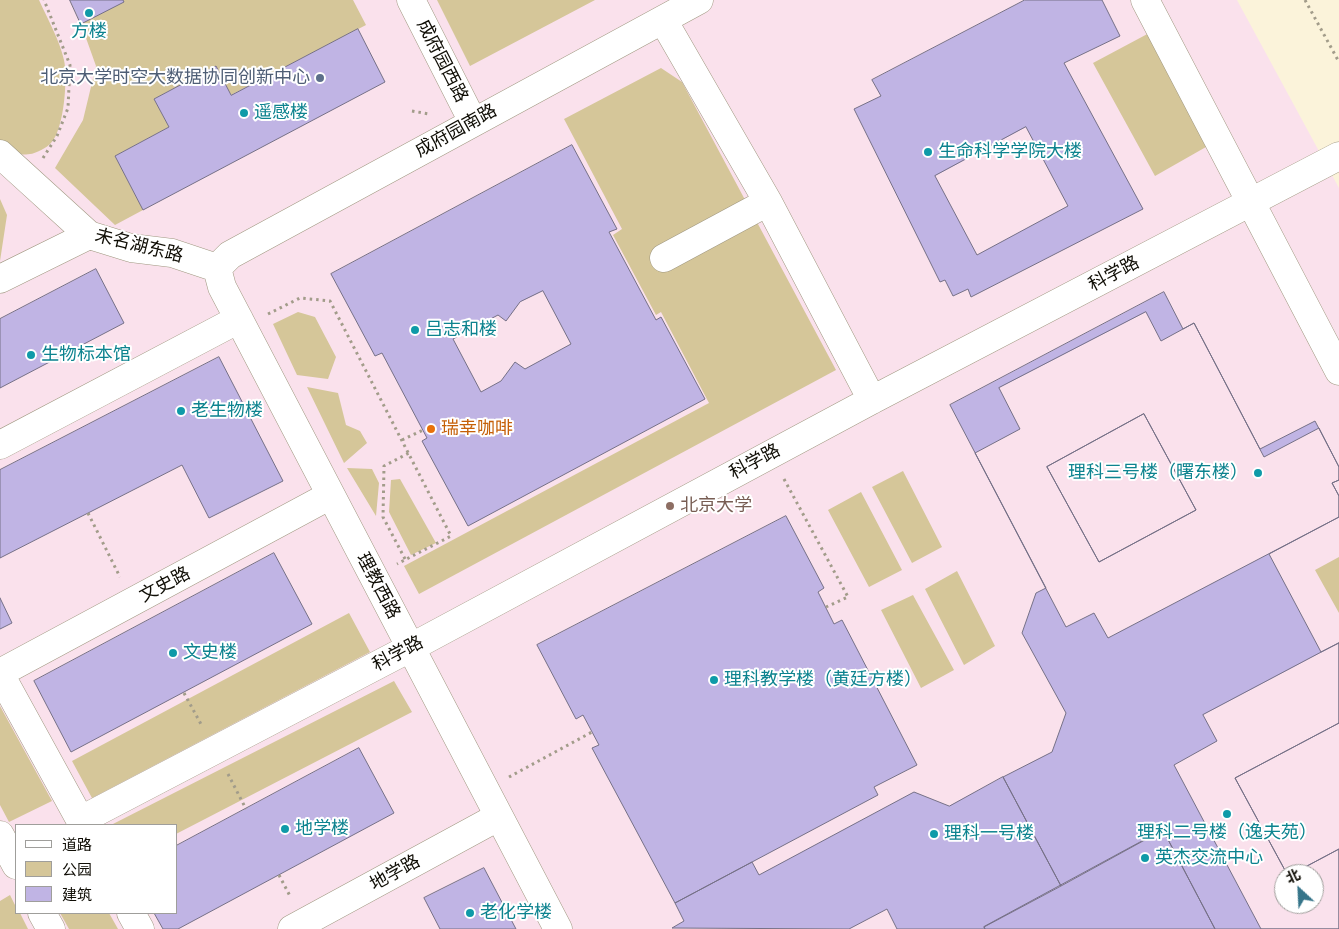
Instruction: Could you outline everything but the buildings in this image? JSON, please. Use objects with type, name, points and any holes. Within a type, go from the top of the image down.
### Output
[{"type":"street","name":"成府园西路","points":[[411,0],[473,122]]},
{"type":"street","name":"成府园南路","points":[[217,268],[230,255],[699,0]]},
{"type":"street","points":[[1145,0],[1339,372]]},
{"type":"street","points":[[662,20],[768,202],[872,400]]},
{"type":"street","name":"未名湖东路","points":[[0,154],[30,179],[89,235],[131,248],[172,253],[217,268]]},
{"type":"street","name":"科学路","points":[[82,823],[215,750],[410,648],[872,400],[1332,160]]},
{"type":"street","points":[[664,258],[768,202]]},
{"type":"street","points":[[0,279],[89,235]]},
{"type":"street","name":"理教西路","points":[[217,268],[222,287],[558,929]]},
{"type":"street","points":[[0,445],[241,323]]},
{"type":"street","name":"文史路","points":[[0,673],[330,496]]},
{"type":"street","points":[[0,673],[82,823]]},
{"type":"street","name":"地学路","points":[[292,929],[498,817]]},
{"type":"street","points":[[0,835],[15,863]]},
{"type":"street","points":[[43,914],[51,929]]},
{"type":"street","points":[[132,914],[140,929]]},
{"type":"path","points":[[30,179],[58,136],[68,108],[70,65],[44,0]]},
{"type":"path","points":[[1305,0],[1339,62]]},
{"type":"path","points":[[241,323],[300,298],[330,301],[402,440],[451,536],[405,559],[383,517],[384,466],[409,454]]},
{"type":"path","points":[[402,440],[423,430]]},
{"type":"path","points":[[771,454],[848,597],[826,607]]},
{"type":"path","points":[[88,513],[133,602]]},
{"type":"path","points":[[184,693],[246,809]]},
{"type":"path","points":[[484,790],[592,732]]},
{"type":"shaded area","name":"北京大学","points":[[0,0],[1237,0],[1339,188],[1339,929],[0,929]]},
{"type":"green space","points":[[0,0],[39,0],[64,60],[65,91],[59,127],[49,145],[32,154],[0,151]]},
{"type":"green space","points":[[70,0],[353,0],[366,25],[231,95],[216,66],[154,99],[169,127],[115,156],[143,210],[115,225],[55,168],[83,120],[96,66]]},
{"type":"green space","points":[[437,0],[595,0],[470,66]]},
{"type":"green space","points":[[1153,31],[1213,143],[1155,176],[1093,63]]},
{"type":"green space","points":[[661,68],[682,82],[836,370],[419,594],[404,566],[709,403],[661,312],[656,315],[613,235],[622,229],[564,119]]},
{"type":"green space","points":[[0,199],[7,215],[0,261]]},
{"type":"green space","points":[[298,312],[315,317],[336,357],[328,379],[297,375],[273,324]]},
{"type":"green space","points":[[307,387],[338,393],[346,425],[360,431],[367,443],[344,463]]},
{"type":"green space","points":[[347,468],[372,469],[379,483],[376,516]]},
{"type":"green space","points":[[903,471],[942,547],[912,563],[872,487]]},
{"type":"green space","points":[[400,479],[436,543],[411,555],[389,512],[391,480]]},
{"type":"green space","points":[[861,492],[902,570],[869,587],[828,510]]},
{"type":"green space","points":[[1339,557],[1339,613],[1315,570]]},
{"type":"green space","points":[[957,571],[995,646],[964,665],[925,589]]},
{"type":"green space","points":[[913,595],[954,670],[921,688],[881,610]]},
{"type":"green space","points":[[349,613],[370,652],[92,798],[72,761]]},
{"type":"green space","points":[[394,681],[412,712],[178,833],[178,824],[113,824]]},
{"type":"green space","points":[[0,706],[52,801],[9,822],[0,805]]},
{"type":"green space","points":[[10,895],[15,905],[15,914],[20,914],[28,929],[0,929],[0,901]]},
{"type":"green space","points":[[61,914],[110,914],[118,929],[69,929]]},
{"type":"place","name":"方楼","points":[[89,13]]},
{"type":"place","name":"北京大学时空大数据协同创新中心","points":[[320,78]]},
{"type":"place","name":"遥感楼","points":[[244,113]]},
{"type":"place","name":"生命科学学院大楼","points":[[928,152]]},
{"type":"place","name":"吕志和楼","points":[[415,330]]},
{"type":"place","name":"生物标本馆","points":[[31,355]]},
{"type":"place","name":"老生物楼","points":[[181,411]]},
{"type":"place","name":"瑞幸咖啡","points":[[431,429]]},
{"type":"place","name":"理科三号楼（曙东楼）","points":[[1258,473]]},
{"type":"place","name":"北京大学","points":[[670,506]]},
{"type":"place","name":"文史楼","points":[[173,653]]},
{"type":"place","name":"理科教学楼（黄廷方楼）","points":[[714,680]]},
{"type":"place","name":"理科二号楼（逸夫苑）","points":[[1227,814]]},
{"type":"place","name":"地学楼","points":[[285,829]]},
{"type":"place","name":"理科一号楼","points":[[934,834]]},
{"type":"place","name":"英杰交流中心","points":[[1145,858]]},
{"type":"place","name":"老化学楼","points":[[470,913]]}]
